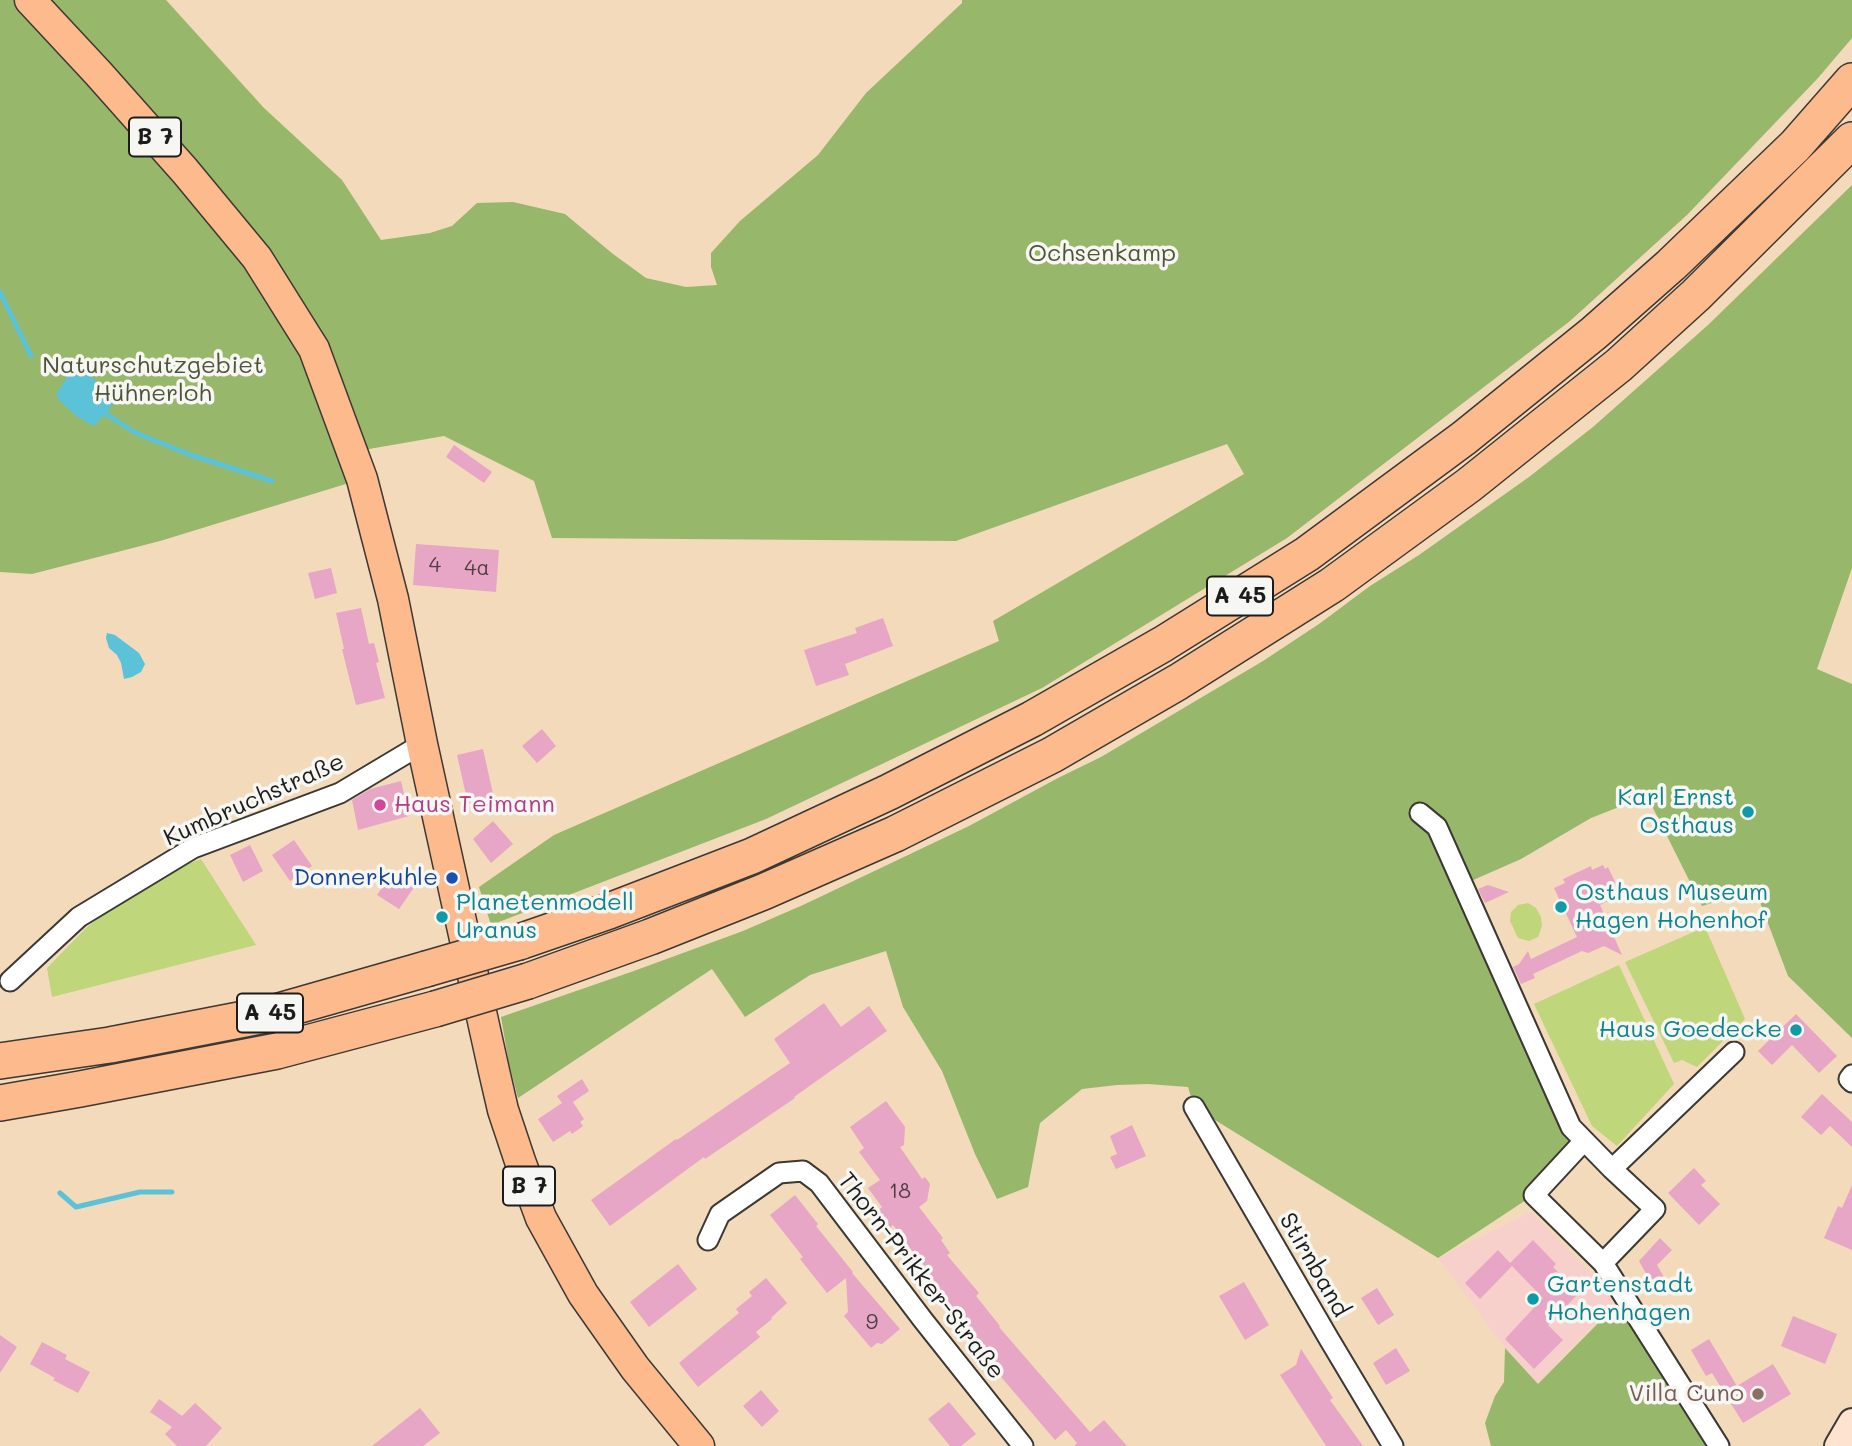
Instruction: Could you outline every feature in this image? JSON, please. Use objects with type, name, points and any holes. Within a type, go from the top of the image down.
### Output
[{"type":"highway","name":"A 45","points":[[0,1061],[110,1045],[265,1015],[519,942],[752,856],[889,792],[1032,719],[1163,644],[1307,554],[1464,438],[1594,333],[1671,265],[1795,146],[1852,81]]},
{"type":"highway","name":"A 45","points":[[0,1103],[277,1051],[528,981],[763,892],[895,834],[1052,755],[1178,682],[1332,584],[1469,485],[1619,365],[1705,286],[1852,140]]},
{"type":"main road","name":"B 7","points":[[30,0],[185,170],[257,258],[314,349],[362,479],[393,598],[422,744],[503,1110],[520,1161],[541,1218],[590,1304],[635,1368],[699,1446]]},
{"type":"main road","points":[[1838,1446],[1852,1422]]},
{"type":"street","name":"Kumbruchstraße","points":[[10,981],[79,917],[193,848],[340,793],[422,744]]},
{"type":"street","points":[[1420,813],[1437,827],[1572,1127],[1655,1209],[1603,1263]]},
{"type":"street","points":[[1612,1169],[1734,1052]]},
{"type":"street","points":[[1852,1075],[1849,1079],[1852,1082]]},
{"type":"street","name":"Stirnband","points":[[1194,1107],[1393,1446]]},
{"type":"street","points":[[1584,1141],[1534,1195],[1603,1263],[1719,1446]]},
{"type":"street","name":"Thorn-Prikker-Straße","points":[[708,1240],[720,1214],[779,1173],[803,1171],[819,1183],[923,1321],[1023,1446]]},
{"type":"shaded area","points":[[1531,1212],[1617,1299],[1538,1384],[1505,1348],[1438,1258]]},
{"type":"green space","points":[[0,0],[166,0],[264,108],[342,180],[381,240],[430,233],[452,226],[477,203],[513,202],[565,214],[646,278],[686,287],[717,285],[711,267],[711,253],[740,221],[818,155],[866,93],[962,3],[962,0],[1852,0],[1852,38],[1818,78],[1687,215],[1570,321],[1287,538],[1042,688],[766,819],[491,925],[479,887],[554,835],[999,641],[993,621],[1244,474],[1227,444],[956,541],[552,538],[534,481],[444,436],[369,449],[362,479],[160,541],[32,574],[0,572]]},
{"type":"green space","points":[[1852,185],[1852,568],[1817,669],[1852,684],[1852,1038],[1788,976],[1755,889],[1702,906],[1647,796],[1591,818],[1521,859],[1471,881],[1580,1138],[1526,1200],[1438,1258],[1194,1107],[1188,1087],[1148,1084],[1082,1089],[1040,1123],[1028,1187],[997,1199],[975,1154],[942,1071],[903,1007],[886,951],[810,975],[745,1017],[712,969],[518,1098],[501,1017],[743,931],[803,905],[969,826],[1101,757],[1263,661],[1529,477],[1593,427],[1708,325]]},
{"type":"green space","points":[[201,859],[256,945],[52,997],[47,968],[87,927],[128,894],[169,871]]},
{"type":"green space","points":[[1528,903],[1536,908],[1542,926],[1538,937],[1529,941],[1518,938],[1510,921],[1511,912],[1518,905]]},
{"type":"green space","points":[[1705,927],[1745,1019],[1697,1067],[1682,1060],[1674,1063],[1625,962]]},
{"type":"green space","points":[[1619,965],[1674,1084],[1617,1146],[1592,1126],[1534,1004]]},
{"type":"green space","points":[[1626,1295],[1711,1446],[1491,1446],[1485,1423],[1495,1396],[1504,1382],[1505,1348],[1538,1384]]},
{"type":"water","points":[[82,368],[116,400],[109,409],[109,416],[102,417],[94,426],[76,416],[56,394],[69,374]]},
{"type":"water","points":[[107,633],[115,635],[139,653],[145,664],[141,672],[124,679],[121,663],[109,648]]},
{"type":"building","points":[[454,445],[492,472],[484,483],[446,457]]},
{"type":"building","points":[[416,544],[499,550],[496,592],[413,585]]},
{"type":"building","points":[[331,568],[337,593],[315,599],[308,573]]},
{"type":"building","points":[[361,608],[369,644],[374,643],[385,698],[356,705],[336,613]]},
{"type":"building","points":[[883,618],[893,646],[845,664],[849,675],[816,686],[804,650],[857,633],[855,628]]},
{"type":"building","points":[[542,729],[556,746],[537,763],[522,746]]},
{"type":"building","points":[[483,749],[494,798],[468,804],[457,755]]},
{"type":"building","name":"Haus Teimann","points":[[401,781],[409,816],[358,830],[352,800],[370,789]]},
{"type":"building","points":[[493,821],[513,844],[491,863],[473,839]]},
{"type":"building","points":[[294,840],[312,866],[290,881],[272,855]]},
{"type":"building","points":[[250,845],[263,871],[243,882],[230,855]]},
{"type":"building","points":[[1603,865],[1605,869],[1608,867],[1617,886],[1610,889],[1614,898],[1600,905],[1622,955],[1604,946],[1588,953],[1582,951],[1533,974],[1535,978],[1521,984],[1513,967],[1519,964],[1528,951],[1531,959],[1577,937],[1554,888],[1565,883],[1563,879],[1591,866],[1592,870]]},
{"type":"building","points":[[393,871],[415,886],[399,909],[377,895]]},
{"type":"building","points":[[1488,885],[1509,892],[1485,903],[1478,889]]},
{"type":"building","points":[[824,1003],[841,1027],[869,1006],[887,1031],[795,1098],[705,1159],[704,1157],[610,1226],[591,1200],[790,1063],[774,1039]]},
{"type":"building","name":"Haus Goedecke","points":[[1796,1014],[1837,1056],[1819,1073],[1792,1045],[1772,1065],[1758,1051]]},
{"type":"building","points":[[582,1079],[589,1091],[573,1102],[584,1119],[580,1122],[583,1126],[553,1142],[538,1119],[562,1103],[557,1096]]},
{"type":"building","points":[[1822,1094],[1852,1122],[1852,1147],[1830,1126],[1821,1135],[1801,1117]]},
{"type":"building","points":[[886,1101],[905,1127],[904,1145],[900,1147],[922,1179],[925,1177],[930,1184],[927,1201],[919,1207],[943,1238],[941,1240],[950,1253],[947,1255],[979,1293],[976,1296],[999,1327],[1090,1432],[1104,1420],[1127,1446],[1074,1446],[1077,1443],[1066,1430],[1055,1440],[984,1357],[986,1355],[931,1285],[935,1282],[893,1225],[890,1228],[877,1211],[882,1207],[868,1188],[880,1180],[859,1152],[864,1148],[850,1127]]},
{"type":"building","points":[[1132,1125],[1146,1156],[1116,1169],[1110,1157],[1117,1154],[1110,1136]]},
{"type":"building","points":[[1694,1168],[1706,1181],[1701,1185],[1720,1204],[1699,1225],[1668,1193]]},
{"type":"building","points":[[1852,1185],[1852,1250],[1824,1238],[1838,1206],[1842,1208]]},
{"type":"building","points":[[795,1195],[852,1273],[900,1329],[882,1344],[877,1343],[871,1348],[844,1316],[848,1312],[846,1278],[827,1293],[770,1215]]},
{"type":"building","points":[[1660,1238],[1672,1250],[1657,1265],[1669,1286],[1657,1293],[1639,1261]]},
{"type":"building","points":[[1533,1240],[1556,1264],[1553,1267],[1579,1293],[1548,1325],[1563,1340],[1534,1369],[1505,1339],[1543,1298],[1512,1266],[1480,1299],[1465,1283],[1498,1250],[1510,1263]]},
{"type":"building","points":[[678,1264],[697,1289],[649,1327],[630,1302]]},
{"type":"building","points":[[766,1278],[787,1303],[756,1332],[760,1337],[698,1387],[679,1363],[739,1313],[736,1309],[752,1296],[749,1292]]},
{"type":"building","points":[[1244,1282],[1269,1325],[1245,1340],[1219,1296]]},
{"type":"building","points":[[1377,1288],[1394,1315],[1378,1325],[1361,1298]]},
{"type":"building","points":[[1793,1316],[1837,1334],[1825,1364],[1781,1346]]},
{"type":"building","points":[[0,1335],[17,1347],[0,1373]]},
{"type":"building","name":"Villa Cuno","points":[[1709,1339],[1737,1386],[1773,1364],[1791,1394],[1743,1423],[1712,1373],[1706,1376],[1691,1350]]},
{"type":"building","points":[[42,1342],[67,1355],[65,1359],[90,1372],[78,1393],[30,1364]]},
{"type":"building","points":[[1396,1348],[1410,1371],[1386,1385],[1373,1363]]},
{"type":"building","points":[[1301,1349],[1333,1398],[1330,1400],[1363,1446],[1326,1446],[1280,1375],[1296,1365]]},
{"type":"building","points":[[761,1390],[779,1411],[762,1427],[743,1406]]},
{"type":"building","points":[[159,1399],[182,1416],[195,1403],[222,1428],[206,1446],[177,1446],[165,1434],[172,1427],[150,1412]]},
{"type":"building","points":[[949,1402],[976,1434],[961,1446],[950,1446],[928,1419]]},
{"type":"building","points":[[420,1408],[440,1433],[423,1446],[372,1446]]},
{"type":"waterway","points":[[0,292],[31,356]]},
{"type":"waterway","points":[[109,416],[136,433],[191,455],[272,481]]},
{"type":"waterway","points":[[60,1193],[76,1207],[140,1192],[172,1192]]},
{"type":"place","name":"Haus Teimann","points":[[380,805]]},
{"type":"place","name":"Karl Ernst Osthaus","points":[[1748,812]]},
{"type":"place","name":"Donnerkuhle","points":[[452,878]]},
{"type":"place","name":"Osthaus Museum Hagen Hohenhof","points":[[1561,907]]},
{"type":"place","name":"Planetenmodell Uranus","points":[[442,917]]},
{"type":"place","name":"Haus Goedecke","points":[[1796,1030]]},
{"type":"place","name":"Gartenstadt Hohenhagen","points":[[1533,1299]]},
{"type":"place","name":"Villa Cuno","points":[[1758,1394]]},
{"type":"park label","name":"Ochsenkamp","points":[[1102,254]]},
{"type":"park label","name":"Naturschutzgebiet Hühnerloh","points":[[153,380]]}]
